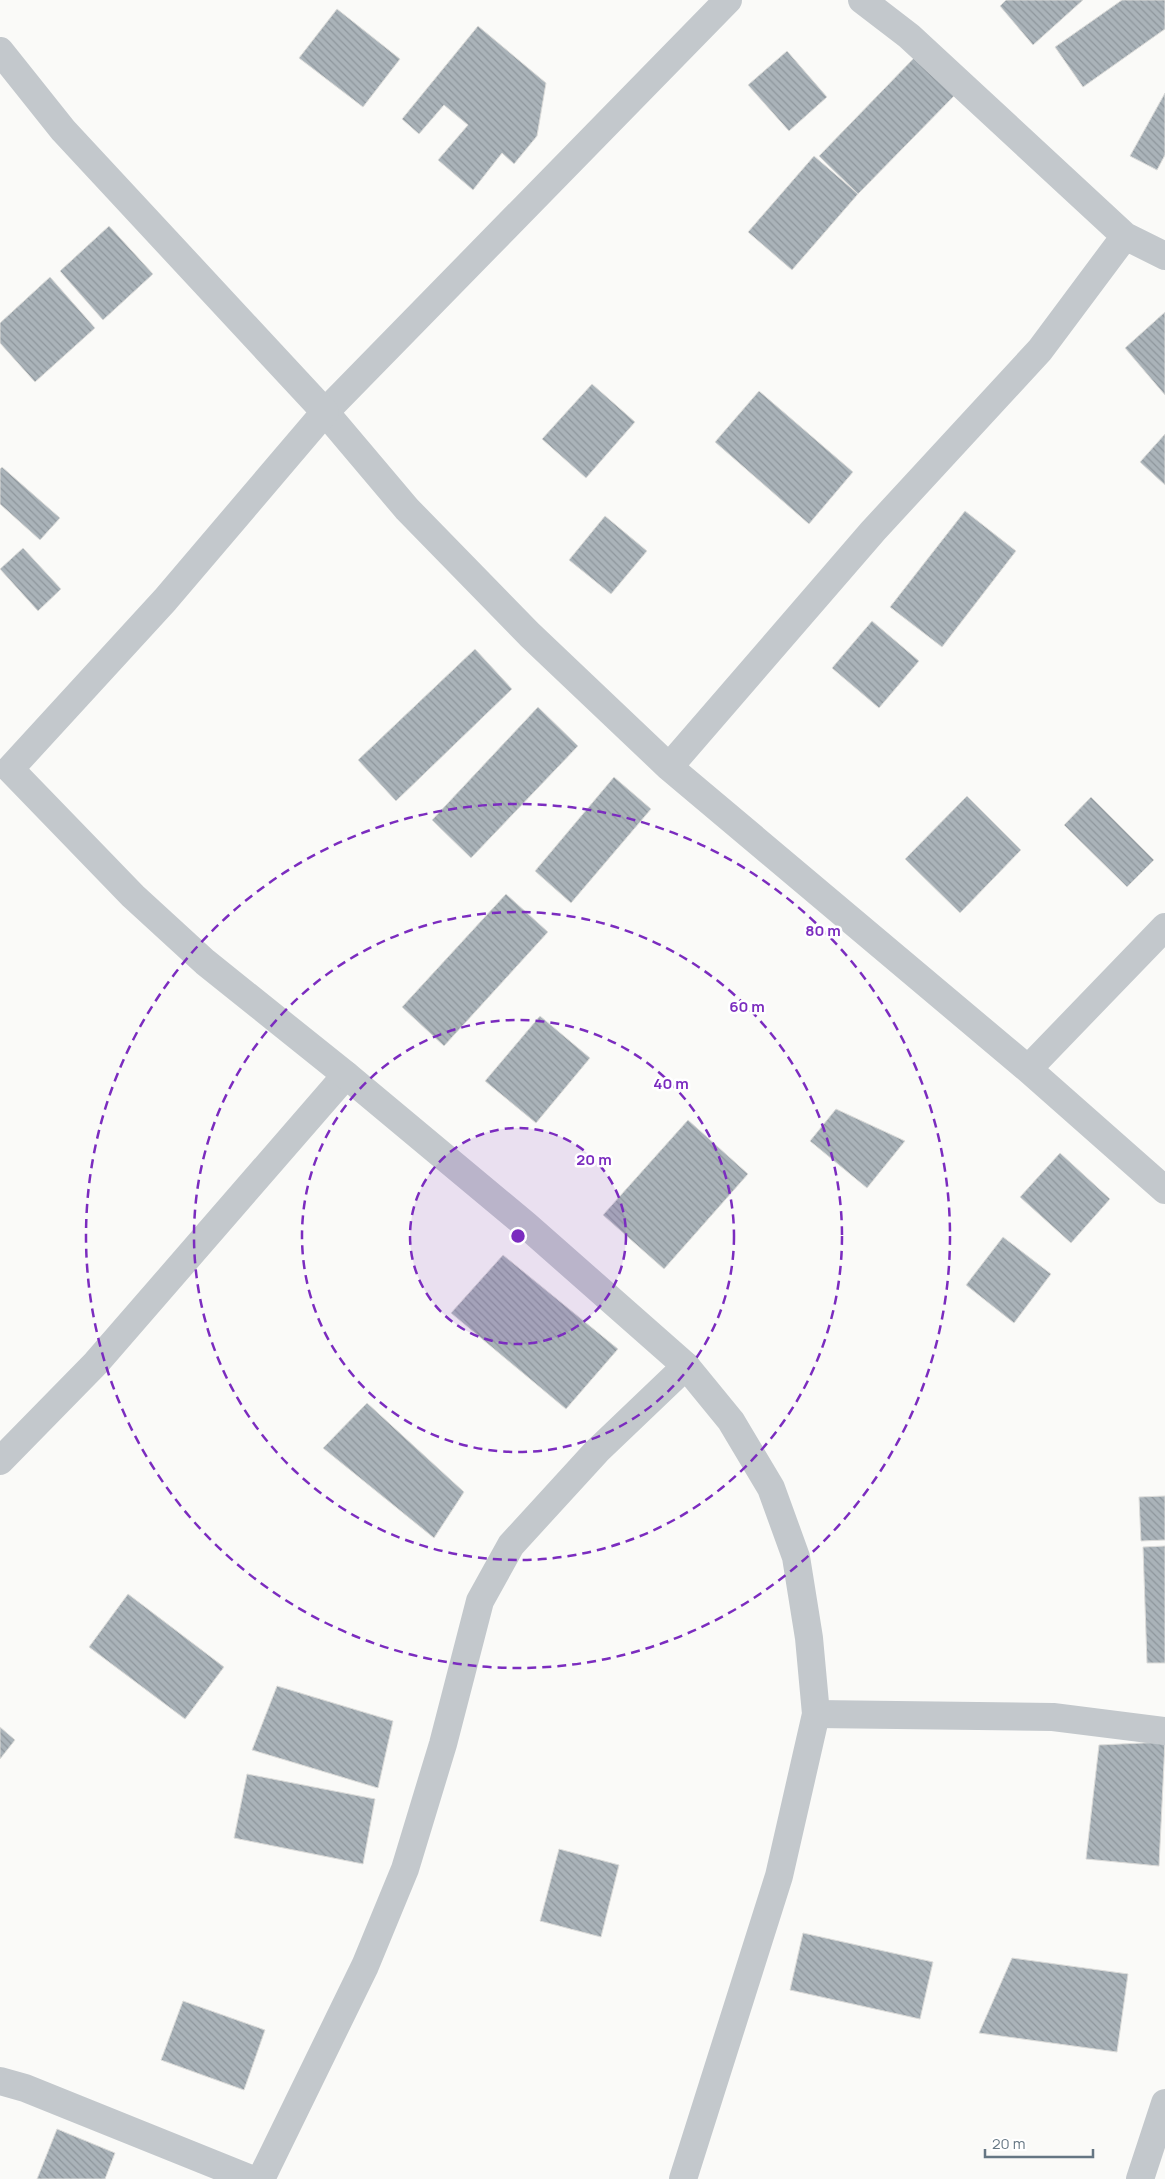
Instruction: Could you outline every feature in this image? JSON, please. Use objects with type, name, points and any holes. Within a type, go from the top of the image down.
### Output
[{"type":"street","points":[[683,2179],[779,1876],[816,1714],[809,1638],[796,1557],[771,1488],[731,1421],[686,1366],[526,1225],[346,1075],[205,962],[132,896],[5,775],[165,600],[325,412],[728,0]]},
{"type":"street","points":[[862,0],[909,36],[1125,236],[1165,256]]},
{"type":"street","points":[[0,52],[63,130],[325,412],[414,516],[530,635],[669,767],[1028,1069],[1165,1190]]},
{"type":"street","points":[[669,767],[873,532],[1040,350],[1125,236]]},
{"type":"street","points":[[1028,1069],[1165,927]]},
{"type":"street","points":[[0,1461],[96,1363],[346,1075]]},
{"type":"street","points":[[261,2179],[365,1966],[405,1869],[443,1744],[480,1601],[511,1545],[597,1451],[686,1366]]},
{"type":"street","points":[[816,1714],[1053,1717],[1165,1731]]},
{"type":"street","points":[[0,2081],[26,2088],[250,2179]]},
{"type":"street","points":[[1140,2179],[1165,2103]]},
{"type":"building","points":[[1006,0],[1083,0],[1033,45],[1000,6]]},
{"type":"building","points":[[1122,0],[1165,0],[1165,29],[1083,87],[1055,47]]},
{"type":"building","points":[[337,9],[400,59],[363,107],[299,58]]},
{"type":"building","points":[[478,26],[546,83],[537,136],[514,164],[502,153],[473,190],[438,160],[468,125],[444,105],[419,134],[402,119]]},
{"type":"building","points":[[787,51],[827,97],[789,131],[748,85]]},
{"type":"building","points":[[915,57],[954,96],[858,194],[819,156]]},
{"type":"building","points":[[1165,93],[1165,155],[1157,170],[1130,156]]},
{"type":"building","points":[[814,156],[858,194],[792,270],[748,232]]},
{"type":"building","points":[[109,226],[153,274],[103,320],[60,271]]},
{"type":"building","points":[[50,277],[95,328],[35,382],[0,343],[0,323]]},
{"type":"building","points":[[1165,312],[1165,395],[1125,348]]},
{"type":"building","points":[[592,384],[635,422],[586,478],[542,439]]},
{"type":"building","points":[[759,391],[853,472],[809,524],[715,442]]},
{"type":"building","points":[[1165,434],[1165,485],[1140,462]]},
{"type":"building","points":[[2,467],[60,518],[40,540],[0,504],[0,469]]},
{"type":"building","points":[[965,511],[1016,551],[942,647],[890,607]]},
{"type":"building","points":[[605,516],[647,551],[611,594],[569,560]]},
{"type":"building","points":[[23,548],[61,589],[38,611],[0,569]]},
{"type":"building","points":[[872,621],[919,661],[879,708],[832,668]]},
{"type":"building","points":[[475,649],[512,689],[396,801],[358,760]]},
{"type":"building","points":[[538,707],[578,746],[471,858],[432,820]]},
{"type":"building","points":[[614,777],[651,809],[571,903],[535,871]]},
{"type":"building","points":[[967,796],[1021,850],[960,913],[905,859]]},
{"type":"building","points":[[1091,797],[1154,860],[1127,887],[1064,825]]},
{"type":"building","points":[[506,894],[548,932],[444,1046],[402,1007]]},
{"type":"building","points":[[540,1016],[590,1058],[536,1123],[485,1081]]},
{"type":"building","points":[[836,1109],[905,1141],[867,1188],[810,1141]]},
{"type":"building","points":[[688,1120],[748,1174],[664,1269],[603,1215]]},
{"type":"building","points":[[1060,1153],[1110,1199],[1071,1243],[1020,1197]]},
{"type":"building","points":[[1003,1237],[1051,1274],[1014,1323],[966,1285]]},
{"type":"building","points":[[503,1255],[618,1349],[566,1409],[451,1313]]},
{"type":"building","points":[[367,1403],[464,1492],[434,1538],[323,1448]]},
{"type":"building","points":[[1165,1496],[1165,1540],[1141,1541],[1139,1497]]},
{"type":"building","points":[[1165,1546],[1165,1663],[1147,1663],[1143,1547]]},
{"type":"building","points":[[128,1594],[224,1667],[185,1719],[89,1647]]},
{"type":"building","points":[[277,1686],[393,1721],[378,1788],[252,1750]]},
{"type":"building","points":[[0,1727],[15,1740],[0,1759]]},
{"type":"building","points":[[1165,1742],[1159,1866],[1086,1859],[1099,1745]]},
{"type":"building","points":[[247,1774],[375,1799],[363,1864],[234,1838]]},
{"type":"building","points":[[559,1849],[619,1865],[601,1937],[540,1921]]},
{"type":"building","points":[[803,1933],[933,1962],[920,2019],[790,1990]]},
{"type":"building","points":[[1012,1958],[1128,1974],[1117,2052],[979,2033]]},
{"type":"building","points":[[183,2001],[265,2030],[244,2090],[161,2060]]},
{"type":"building","points":[[57,2129],[115,2153],[105,2179],[37,2179]]}]
